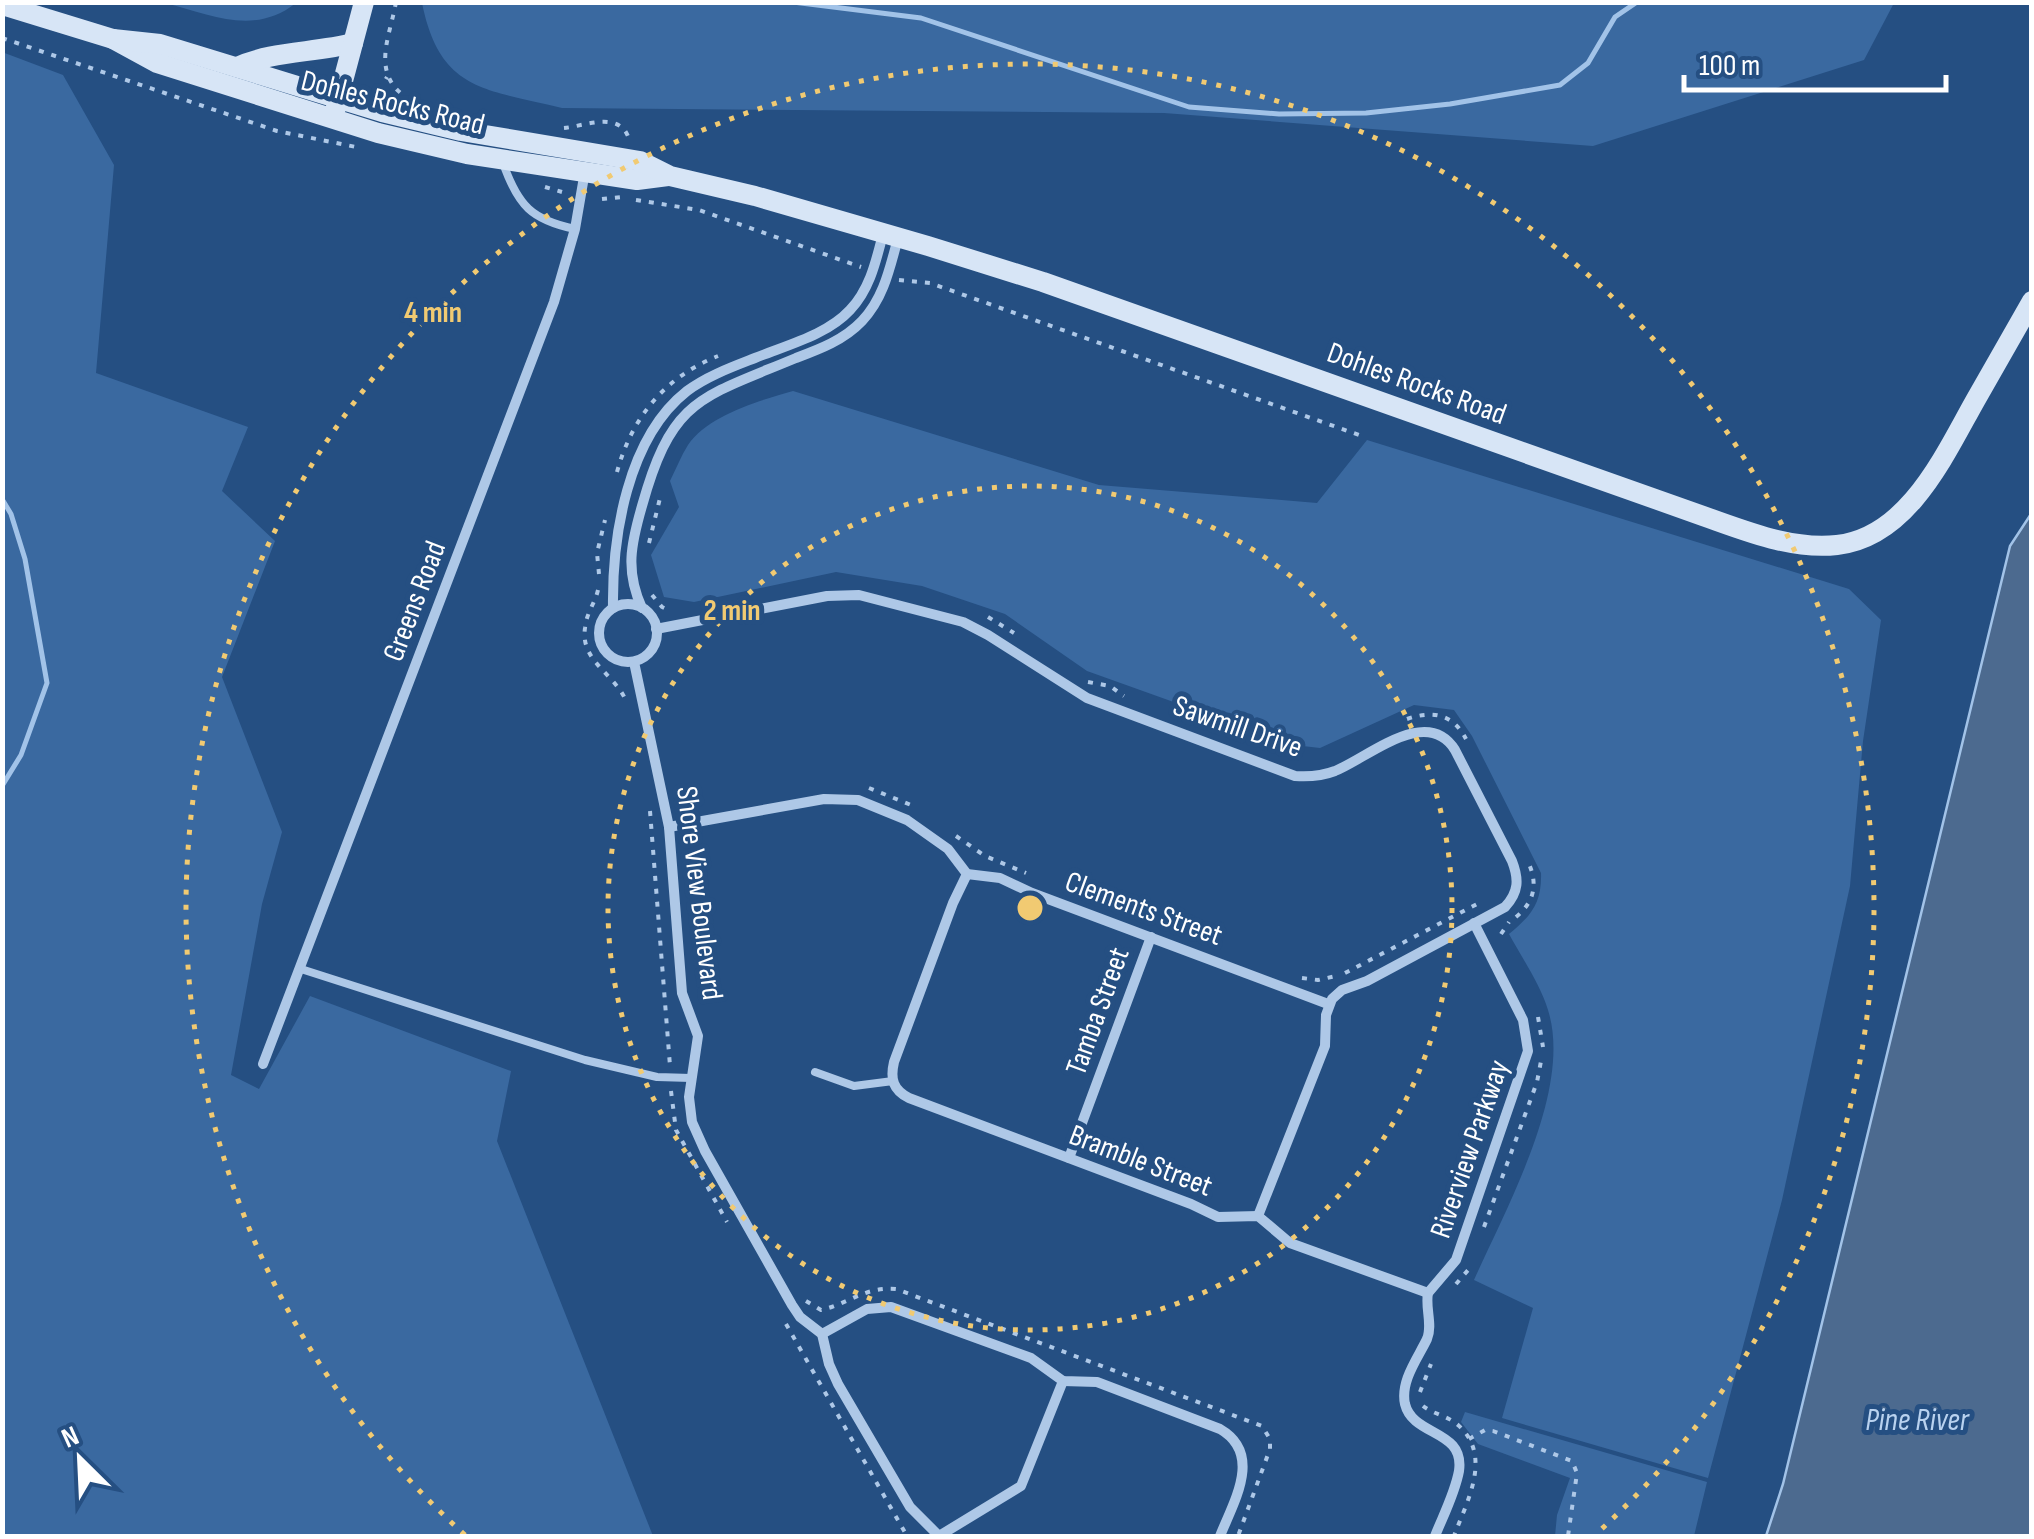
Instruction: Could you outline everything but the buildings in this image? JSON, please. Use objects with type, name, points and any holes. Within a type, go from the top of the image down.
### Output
[{"type":"street","points":[[332,120],[364,2]]},
{"type":"street","name":"Dohles Rocks Road","points":[[2,4],[113,39],[157,63],[332,120],[501,160],[586,161]]},
{"type":"street","name":"Dohles Rocks Road","points":[[113,39],[160,44],[338,98],[586,161],[637,180],[670,176],[755,196],[890,236],[1043,282],[1732,526],[1805,545],[1857,540],[1884,527],[1906,508],[1950,445],[2032,301]]},
{"type":"street","points":[[237,67],[258,57],[313,53],[353,43]]},
{"type":"street","name":"Greens Road","points":[[263,1064],[554,302],[575,230],[586,161]]},
{"type":"street","points":[[613,608],[619,530],[637,462],[658,420],[703,381],[820,332],[843,317],[868,285],[890,236]]},
{"type":"street","points":[[642,608],[628,604],[613,608],[601,622],[602,648],[616,660],[634,662],[649,653],[656,630],[631,579],[631,549],[658,453],[674,425],[685,412],[713,393],[825,346],[852,330],[882,292],[890,236]]},
{"type":"street","name":"Sawmill Drive","points":[[656,630],[827,596],[859,596],[976,628],[1075,693],[1295,776],[1329,773],[1413,733],[1438,732],[1455,750],[1518,876],[1516,890],[1509,903],[1361,984],[1342,990],[1328,1004]]},
{"type":"street","name":"Shore View Boulevard","points":[[634,662],[669,827],[682,993],[698,1036],[690,1110],[705,1152],[794,1308],[822,1334],[838,1384],[914,1514],[939,1536]]},
{"type":"street","points":[[669,827],[824,799],[858,800],[907,820],[948,849],[967,874],[894,1062],[893,1080]]},
{"type":"street","name":"Clements Street","points":[[967,874],[1008,881],[1328,1004]]},
{"type":"street","name":"Riverview Parkway","points":[[1428,1293],[1456,1260],[1528,1050],[1524,1020],[1474,923]]},
{"type":"street","name":"Tamba Street","points":[[1069,1158],[1151,937]]},
{"type":"street","points":[[1328,1004],[1325,1046],[1258,1216],[1290,1243],[1428,1293],[1428,1333],[1404,1393],[1408,1411],[1416,1422],[1448,1439],[1457,1454],[1458,1476],[1435,1536]]},
{"type":"street","name":"Bramble Street","points":[[893,1080],[897,1090],[909,1098],[1218,1217],[1258,1216]]},
{"type":"street","points":[[822,1334],[868,1309],[885,1306],[1031,1358],[1064,1381],[1102,1384],[1220,1428],[1233,1436],[1241,1450],[1243,1473],[1220,1536]]},
{"type":"street","points":[[939,1536],[1021,1486],[1064,1381]]},
{"type":"lane","points":[[501,160],[533,216],[575,230]]},
{"type":"lane","points":[[300,969],[585,1060],[657,1077],[691,1078]]},
{"type":"lane","points":[[815,1072],[860,1086],[893,1080]]},
{"type":"path","points":[[396,2],[384,58],[388,77],[401,94],[420,102]]},
{"type":"path","points":[[2,38],[277,131],[364,148]]},
{"type":"path","points":[[379,90],[388,77]]},
{"type":"path","points":[[560,128],[591,121],[616,123],[628,134],[629,148]]},
{"type":"path","points":[[542,185],[562,192]]},
{"type":"path","points":[[622,198],[699,210],[866,268]]},
{"type":"path","points":[[898,289],[898,280],[930,283],[1358,434]]},
{"type":"path","points":[[646,550],[657,518],[662,482]]},
{"type":"path","points":[[599,582],[585,625],[585,643],[592,660],[621,689],[630,714]]},
{"type":"path","points":[[650,591],[662,607],[678,610]]},
{"type":"path","points":[[976,614],[994,619],[1022,639]]},
{"type":"path","points":[[1080,679],[1110,686],[1128,699]]},
{"type":"path","points":[[1394,726],[1433,713],[1452,720],[1467,741]]},
{"type":"path","points":[[860,786],[912,806]]},
{"type":"path","points":[[674,792],[680,791],[690,805],[705,806]]},
{"type":"path","points":[[956,836],[985,856],[1030,875]]},
{"type":"path","points":[[1501,934],[1531,900],[1535,878],[1529,864]]},
{"type":"path","points":[[1300,977],[1332,978],[1484,901],[1487,906]]},
{"type":"path","points":[[1498,926],[1502,944]]},
{"type":"path","points":[[1480,1238],[1540,1072],[1543,1042],[1535,1010]]},
{"type":"path","points":[[1448,1288],[1465,1275],[1474,1255]]},
{"type":"path","points":[[782,1315],[907,1536]]},
{"type":"path","points":[[1432,1362],[1420,1402],[1457,1424],[1476,1458],[1476,1477],[1454,1536]]},
{"type":"path","points":[[1469,1440],[1486,1430],[1494,1431],[1572,1462],[1577,1473],[1568,1536]]},
{"type":"shaded area","points":[[296,2],[280,13],[248,21],[165,3]]},
{"type":"shaded area","points":[[422,2],[1894,3],[1864,60],[1593,146],[1164,113],[562,108],[489,90],[454,70],[430,32]]},
{"type":"shaded area","points":[[2,52],[63,75],[114,165],[96,373],[248,427],[222,491],[275,541],[222,677],[282,832],[262,904],[231,1075],[259,1089],[310,996],[511,1071],[497,1141],[653,1536],[3,1536]]},
{"type":"shaded area","points":[[793,391],[1099,485],[1317,503],[1367,440],[1849,589],[1881,620],[1863,741],[1850,886],[1782,1200],[1708,1478],[1502,1418],[1533,1308],[1474,1280],[1532,1148],[1544,1111],[1553,1041],[1545,1000],[1509,934],[1534,908],[1541,873],[1472,736],[1454,710],[1414,705],[1320,748],[1294,745],[1087,671],[1005,614],[922,586],[836,572],[694,602],[664,597],[651,555],[679,507],[670,481],[688,445],[722,417]]},
{"type":"shaded area","points":[[1465,1412],[1707,1482],[1694,1536],[1555,1536],[1557,1515],[1570,1478],[1478,1444],[1461,1422]]},
{"type":"water","name":"Pine River","points":[[2031,514],[2031,1536],[1766,1536],[1783,1484],[2010,546]]},
{"type":"waterway","points":[[793,2],[921,18],[1189,107],[1279,114],[1366,113],[1450,104],[1560,85],[1588,63],[1615,17],[1637,2]]},
{"type":"waterway","points":[[2,499],[11,514],[25,559],[47,683],[21,755],[2,786]]}]
